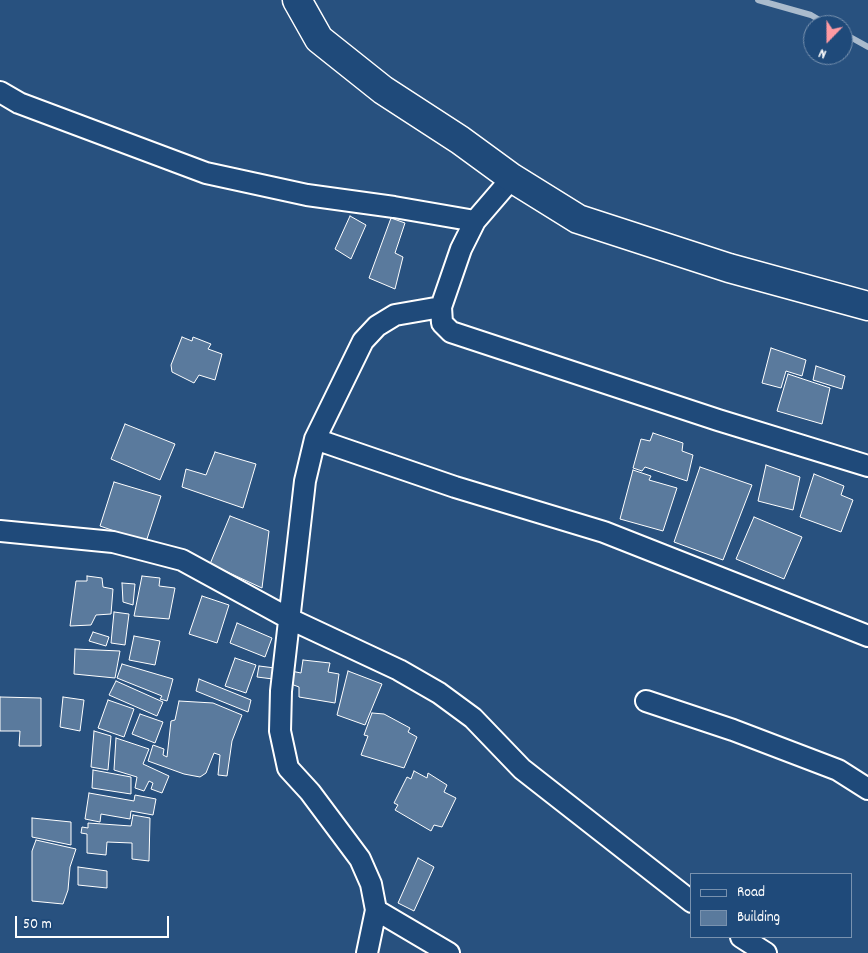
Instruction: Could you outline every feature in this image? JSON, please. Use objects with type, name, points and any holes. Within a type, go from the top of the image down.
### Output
[{"type":"main road","points":[[297,0],[318,39],[383,90],[460,140],[512,178],[578,219],[729,268],[868,306]]},
{"type":"street","points":[[0,92],[28,106],[206,173],[307,195],[394,206],[476,221]]},
{"type":"street","points":[[512,178],[476,221],[461,249],[441,307],[442,323],[451,332],[718,420],[868,466]]},
{"type":"street","points":[[367,953],[376,910],[371,884],[360,859],[310,792],[288,768],[280,730],[281,691],[305,481],[315,438],[363,342],[377,326],[395,315],[441,307]]},
{"type":"street","points":[[315,438],[455,487],[604,532],[868,636]]},
{"type":"street","points":[[0,531],[113,542],[182,560],[290,619],[399,670],[439,693],[473,718],[522,769],[690,900]]},
{"type":"street","points":[[646,701],[733,730],[838,770],[868,789]]},
{"type":"street","points":[[376,910],[449,953]]},
{"type":"street","points":[[744,938],[766,953]]},
{"type":"building","points":[[350,216],[366,225],[351,259],[335,249]]},
{"type":"building","points":[[391,218],[405,223],[395,253],[403,257],[395,289],[369,278]]},
{"type":"building","points":[[182,337],[192,341],[193,337],[211,344],[208,349],[222,354],[215,380],[199,375],[194,383],[172,372],[171,365]]},
{"type":"building","points":[[771,348],[806,360],[802,376],[786,371],[781,388],[762,383]]},
{"type":"building","points":[[816,366],[845,376],[842,389],[813,380]]},
{"type":"building","points":[[788,374],[830,388],[822,424],[777,411]]},
{"type":"building","points":[[125,424],[175,444],[160,480],[111,459]]},
{"type":"building","points":[[653,433],[683,443],[682,451],[693,455],[687,481],[645,467],[642,471],[633,468],[641,439],[650,441]]},
{"type":"building","points":[[215,452],[256,464],[243,508],[182,487],[186,469],[206,475]]},
{"type":"building","points":[[766,465],[800,477],[793,510],[758,501]]},
{"type":"building","points":[[700,467],[752,485],[723,560],[674,542]]},
{"type":"building","points":[[633,470],[651,476],[649,480],[677,488],[663,531],[620,519]]},
{"type":"building","points":[[814,474],[844,486],[841,495],[853,500],[841,532],[800,517]]},
{"type":"building","points":[[114,482],[161,496],[146,542],[100,526]]},
{"type":"building","points":[[230,516],[269,531],[262,588],[210,564]]},
{"type":"building","points":[[754,517],[802,537],[784,579],[736,559]]},
{"type":"building","points":[[87,576],[102,578],[103,587],[113,589],[111,614],[96,615],[91,625],[70,626],[76,581],[87,581]]},
{"type":"building","points":[[142,576],[160,578],[159,586],[175,588],[169,619],[134,616]]},
{"type":"building","points":[[122,583],[135,584],[133,605],[123,602]]},
{"type":"building","points":[[202,596],[229,605],[217,643],[189,634]]},
{"type":"building","points":[[114,612],[129,614],[125,645],[111,643]]},
{"type":"building","points":[[237,623],[272,638],[265,657],[230,643]]},
{"type":"building","points":[[93,632],[109,637],[106,646],[89,641]]},
{"type":"building","points":[[134,636],[160,641],[155,665],[129,660]]},
{"type":"building","points":[[75,649],[120,651],[115,678],[74,674]]},
{"type":"building","points":[[235,658],[256,665],[246,693],[225,686]]},
{"type":"building","points":[[303,660],[330,663],[328,672],[339,674],[335,703],[299,697],[299,687],[291,684],[291,671],[301,673]]},
{"type":"building","points":[[122,664],[173,679],[167,701],[160,699],[162,696],[117,678]]},
{"type":"building","points":[[259,666],[275,668],[273,679],[257,677]]},
{"type":"building","points":[[348,671],[382,684],[365,725],[337,715]]},
{"type":"building","points":[[199,679],[251,700],[248,712],[196,691]]},
{"type":"building","points":[[116,681],[163,702],[157,716],[109,695]]},
{"type":"building","points":[[0,697],[41,698],[41,746],[19,746],[20,731],[0,731]]},
{"type":"building","points":[[63,697],[84,700],[80,731],[60,727]]},
{"type":"building","points":[[108,700],[134,709],[124,737],[98,728]]},
{"type":"building","points":[[179,701],[213,703],[242,715],[232,741],[227,776],[218,775],[220,755],[214,753],[206,773],[200,777],[184,774],[148,761],[153,745],[164,749],[163,755],[167,757],[171,721],[175,720]]},
{"type":"building","points":[[372,713],[384,714],[410,728],[408,732],[417,737],[404,768],[361,755],[368,736],[364,735]]},
{"type":"building","points":[[140,714],[163,722],[155,743],[132,734]]},
{"type":"building","points":[[94,731],[111,736],[108,770],[91,767]]},
{"type":"building","points":[[116,738],[149,749],[143,764],[169,776],[162,793],[151,789],[153,783],[149,781],[144,791],[135,788],[137,777],[114,770]]},
{"type":"building","points":[[93,770],[131,777],[131,794],[92,788]]},
{"type":"building","points":[[414,771],[427,778],[428,773],[447,785],[444,792],[456,798],[442,827],[434,825],[431,831],[395,810],[398,805],[394,803],[407,777],[411,779]]},
{"type":"building","points":[[89,793],[134,801],[135,795],[156,799],[153,815],[131,811],[130,819],[101,814],[100,822],[85,819]]},
{"type":"building","points":[[133,815],[150,818],[149,861],[132,859],[132,843],[107,842],[106,855],[87,853],[87,834],[81,833],[82,827],[88,828],[88,823],[131,826]]},
{"type":"building","points":[[32,818],[71,822],[71,845],[32,837]]},
{"type":"building","points":[[36,840],[76,849],[70,867],[68,890],[63,904],[32,901],[32,851]]},
{"type":"building","points":[[418,858],[434,867],[414,911],[398,903]]},
{"type":"building","points":[[78,867],[107,871],[107,888],[78,885]]},
{"type":"waterway","points":[[758,0],[811,15]]},
{"type":"waterway","points":[[853,39],[868,47]]}]
